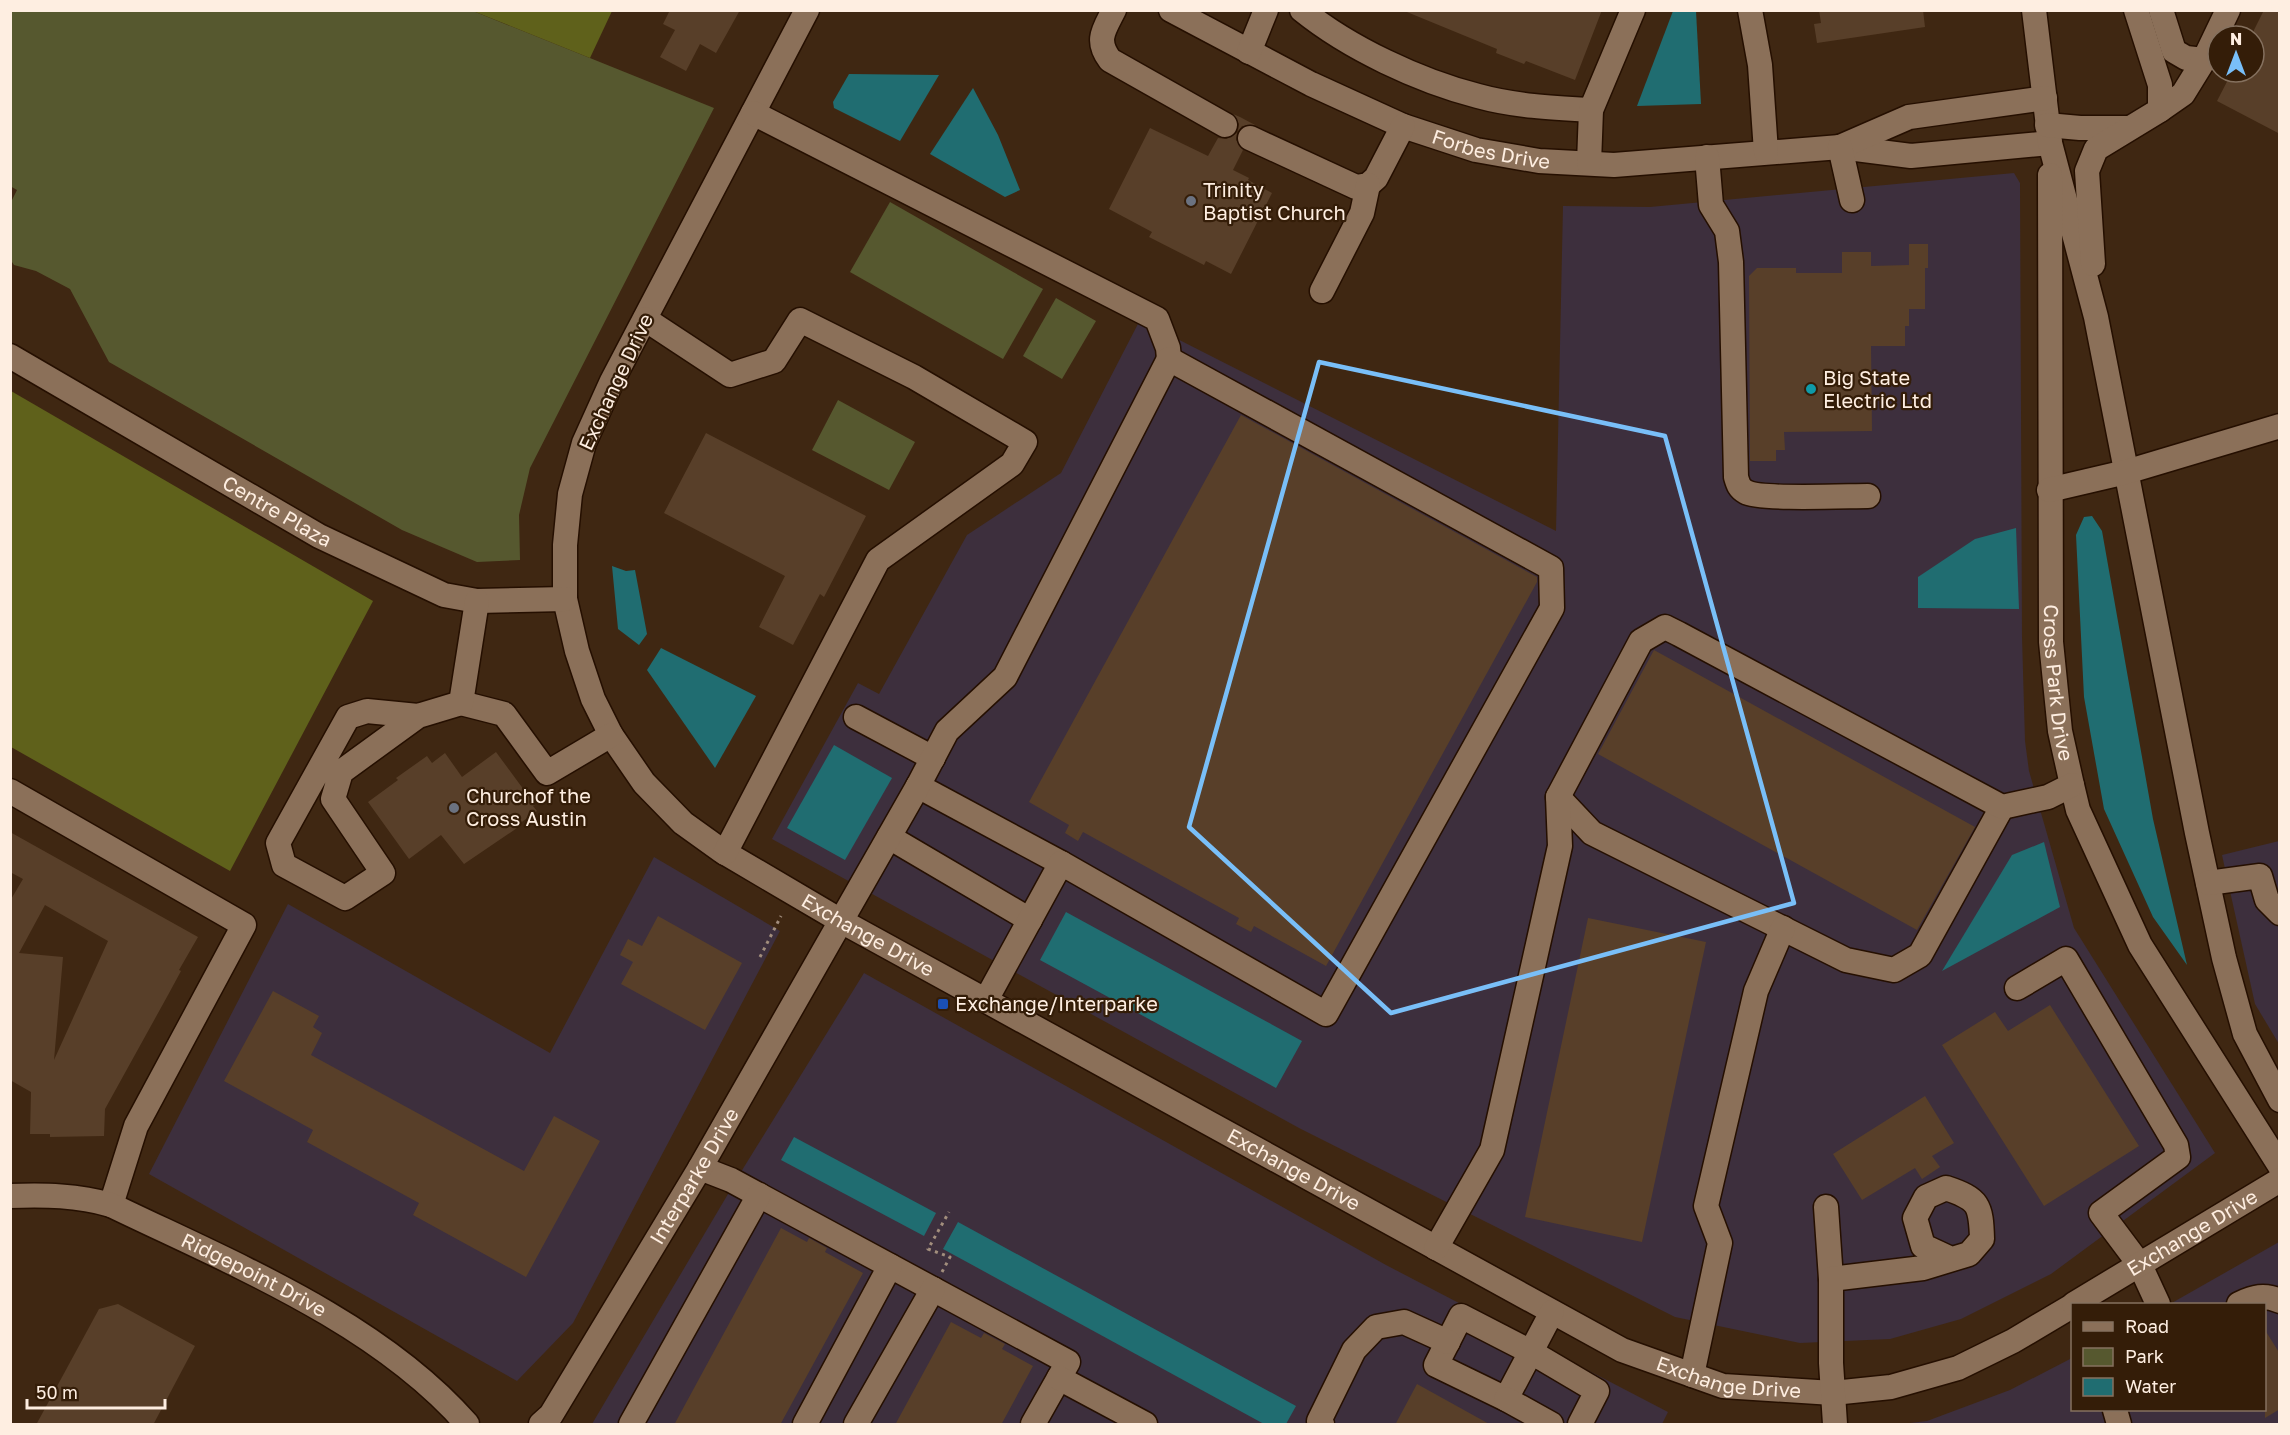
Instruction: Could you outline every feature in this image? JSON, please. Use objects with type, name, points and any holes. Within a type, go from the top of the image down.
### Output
[{"type":"street","name":"Exchange Drive","points":[[807,10],[612,381],[584,443],[570,494],[565,545],[565,599],[577,651],[593,699],[610,735],[644,783],[684,823],[725,853],[841,921],[1622,1350],[1723,1386],[1833,1393],[1891,1387],[1958,1368],[2013,1341],[2071,1307]]},
{"type":"street","points":[[1114,10],[1101,41],[1110,60],[1225,125]]},
{"type":"street","name":"Forbes Drive","points":[[1171,10],[1311,84],[1403,126],[1476,150],[1539,161],[1614,165],[1840,147],[1911,156],[2080,129],[2128,129]]},
{"type":"street","points":[[1249,52],[1266,10]]},
{"type":"street","points":[[1302,10],[1342,37],[1388,62],[1434,82],[1479,97],[1551,108],[1591,110]]},
{"type":"street","points":[[1589,164],[1591,110],[1633,10]]},
{"type":"street","points":[[1750,10],[1760,65],[1767,152]]},
{"type":"street","name":"Cross Park Drive","points":[[2034,10],[2049,134],[2050,642],[2060,731],[2078,810],[2140,945],[2280,1166]]},
{"type":"street","points":[[2136,10],[2160,85],[2160,110]]},
{"type":"street","points":[[2161,10],[2174,51],[2186,58],[2204,60]]},
{"type":"street","points":[[2096,317],[2087,171],[2096,149],[2183,94],[2204,60],[2228,10]]},
{"type":"street","name":"Forbes Drive","points":[[1840,147],[1909,117],[2045,98]]},
{"type":"street","points":[[753,113],[1157,319],[1168,348],[1169,359],[1551,568],[1552,608],[1326,1014],[1061,863],[918,786]]},
{"type":"street","points":[[1250,138],[1356,187],[1368,185],[1376,178],[1403,126]]},
{"type":"street","name":"Cross Park Drive","points":[[2049,134],[2096,317],[2224,958],[2245,1034],[2280,1100]]},
{"type":"street","points":[[1840,147],[1852,200]]},
{"type":"street","points":[[1707,157],[1711,205],[1726,231],[1731,262],[1736,477],[1739,487],[1747,493],[1765,496],[1868,496]]},
{"type":"street","points":[[1322,291],[1362,213],[1368,185]]},
{"type":"street","points":[[645,319],[730,375],[774,360],[800,320],[914,377],[1025,442],[1012,464],[878,560],[725,853]]},
{"type":"street","name":"Centre Plaza","points":[[10,356],[319,536],[444,595],[477,602],[565,599]]},
{"type":"street","name":"Interparke Drive","points":[[541,1425],[551,1415],[700,1168],[918,786],[946,731],[1005,677],[1169,359]]},
{"type":"street","points":[[2049,490],[2126,472],[2280,426]]},
{"type":"street","points":[[461,703],[477,602]]},
{"type":"street","points":[[1436,1248],[1492,1150],[1560,846],[1558,797],[1641,641],[1665,627],[2002,807],[2048,797],[2072,785]]},
{"type":"street","points":[[418,716],[367,711],[348,717],[278,843],[284,865],[345,898],[383,873],[333,799],[341,772],[418,716],[461,703],[504,714],[547,773],[610,735]]},
{"type":"street","points":[[856,717],[933,758]]},
{"type":"street","points":[[10,791],[244,925],[136,1126],[111,1205]]},
{"type":"street","points":[[1558,797],[1592,833],[1846,960],[1894,970],[1920,955],[2002,807]]},
{"type":"street","points":[[889,837],[1030,920]]},
{"type":"street","points":[[986,1000],[1061,863]]},
{"type":"street","points":[[2208,883],[2270,875],[2267,900],[2280,913]]},
{"type":"street","points":[[1692,1374],[1720,1243],[1706,1206],[1756,991],[1783,928]]},
{"type":"street","points":[[2017,988],[2066,959],[2176,1145],[2178,1157],[2101,1213],[2140,1265],[2157,1303]]},
{"type":"street","points":[[700,1168],[731,1180],[1068,1362],[1033,1425]]},
{"type":"street","name":"Exchange Drive","points":[[2077,1303],[2280,1180]]},
{"type":"street","name":"Ridgepoint Drive","points":[[10,1196],[47,1195],[88,1198],[111,1205],[271,1283],[387,1351],[448,1403],[467,1425]]},
{"type":"street","points":[[632,1425],[759,1195]]},
{"type":"street","points":[[1826,1207],[1831,1279],[1835,1425]]},
{"type":"street","points":[[1831,1279],[1923,1268],[1951,1259]]},
{"type":"street","points":[[805,1425],[890,1266]]},
{"type":"street","points":[[856,1425],[933,1289]]},
{"type":"street","points":[[2244,1303],[2256,1297],[2270,1296],[2280,1301]]},
{"type":"street","points":[[1506,1399],[1552,1312]]},
{"type":"street","points":[[1551,1425],[1506,1399],[1436,1365],[1461,1316],[1531,1352],[1597,1391],[1580,1425]]},
{"type":"street","points":[[1322,1425],[1320,1421],[1354,1350],[1376,1327],[1404,1322],[1448,1342]]},
{"type":"street","points":[[1059,1378],[1118,1418],[1145,1425]]},
{"type":"path","points":[[760,957],[781,916]]},
{"type":"path","points":[[933,1289],[950,1257],[928,1249],[949,1212]]},
{"type":"highlighted area","points":[[1319,362],[1665,436],[1794,903],[1391,1013],[1189,827]]},
{"type":"shaded area","points":[[612,10],[590,58],[473,11]]},
{"type":"shaded area","points":[[2014,173],[2020,183],[2022,637],[2025,741],[2029,771],[2074,928],[2215,1153],[2051,1274],[1961,1319],[1890,1339],[1800,1343],[1675,1317],[1299,1128],[772,839],[858,683],[879,694],[967,535],[1061,473],[1140,320],[1556,531],[1563,206],[1650,207]]},
{"type":"shaded area","points":[[11,391],[373,601],[230,871],[11,747]]},
{"type":"shaded area","points":[[2279,841],[2279,1044],[2255,1004],[2222,855]]},
{"type":"shaded area","points":[[654,857],[780,931],[573,1323],[517,1381],[149,1174],[288,904],[550,1053]]},
{"type":"shaded area","points":[[864,973],[1386,1265],[1668,1412],[1662,1424],[592,1424],[744,1167]]},
{"type":"shaded area","points":[[2279,1242],[2279,1424],[1902,1424],[1927,1421],[2010,1390],[2071,1359],[2071,1411],[2266,1411],[2266,1303],[2172,1303]]},
{"type":"green space","points":[[11,10],[473,11],[714,108],[530,468],[519,515],[520,560],[477,562],[402,530],[109,362],[70,289],[36,271],[14,265],[10,259],[11,202],[17,190],[10,186]]},
{"type":"green space","points":[[890,202],[1043,289],[1003,359],[850,272]]},
{"type":"green space","points":[[1056,298],[1096,321],[1062,379],[1023,356]]},
{"type":"green space","points":[[838,400],[915,442],[889,490],[812,450]]},
{"type":"water","points":[[1673,11],[1696,11],[1701,104],[1637,106]]},
{"type":"water","points":[[849,74],[939,75],[900,141],[834,108],[833,102]]},
{"type":"water","points":[[973,88],[998,135],[1020,190],[1005,197],[930,154]]},
{"type":"water","points":[[2092,516],[2102,531],[2153,819],[2187,965],[2153,917],[2104,809],[2084,697],[2076,535],[2084,517]]},
{"type":"water","points":[[2016,528],[2019,609],[1918,608],[1918,577],[1975,539]]},
{"type":"water","points":[[612,566],[626,571],[635,570],[647,634],[639,645],[618,629]]},
{"type":"water","points":[[661,648],[756,696],[715,768],[647,670]]},
{"type":"water","points":[[834,745],[892,778],[845,860],[787,828]]},
{"type":"water","points":[[2044,842],[2060,907],[1942,971],[2012,855]]},
{"type":"water","points":[[1066,912],[1302,1041],[1276,1088],[1040,960]]},
{"type":"water","points":[[794,1137],[936,1213],[924,1236],[781,1160]]},
{"type":"water","points":[[958,1222],[1296,1406],[1286,1424],[1264,1424],[943,1249]]},
{"type":"building","points":[[670,10],[740,10],[716,53],[700,44],[686,71],[660,57],[675,30],[663,24]]},
{"type":"building","points":[[1402,10],[1602,10],[1575,80],[1526,61],[1524,64],[1496,53],[1497,49]]},
{"type":"building","points":[[1819,10],[1923,10],[1925,27],[1817,43],[1814,24],[1821,23]]},
{"type":"building","points":[[2264,10],[2280,10],[2280,134],[2217,101],[2226,84],[2266,84],[2266,24],[2257,24]]},
{"type":"building","points":[[1233,114],[1255,125],[1242,126],[1238,131],[1239,124]]},
{"type":"building","name":"Trinity Baptist Church","points":[[1150,128],[1208,156],[1218,138],[1226,139],[1237,133],[1236,140],[1243,150],[1233,170],[1272,193],[1231,274],[1206,261],[1204,265],[1149,237],[1152,232],[1109,209]]},
{"type":"building","name":"Big State Electric Ltd","points":[[1909,244],[1928,244],[1928,268],[1925,268],[1925,309],[1909,309],[1909,326],[1905,326],[1905,346],[1871,346],[1872,431],[1784,432],[1785,450],[1776,450],[1776,461],[1750,461],[1749,276],[1757,268],[1796,268],[1796,273],[1842,273],[1842,252],[1871,252],[1871,266],[1909,265]]},
{"type":"building","points":[[1241,415],[1537,577],[1537,582],[1326,966],[1254,926],[1251,932],[1236,924],[1239,918],[1083,832],[1078,841],[1065,833],[1069,825],[1029,802]]},
{"type":"building","points":[[706,433],[866,516],[824,597],[820,594],[793,645],[759,627],[785,576],[664,513]]},
{"type":"building","points":[[1654,650],[1975,827],[1917,930],[1598,754]]},
{"type":"building","name":"Churchof the Cross Austin","points":[[496,752],[537,811],[519,824],[520,826],[464,864],[441,835],[409,859],[368,802],[427,756],[432,763],[445,753],[462,777]]},
{"type":"building","points":[[10,832],[198,937],[105,1109],[104,1136],[50,1137],[50,1134],[30,1134],[31,1092],[10,1080],[10,901],[23,879],[10,872]],"holes":[[[45,905],[108,941],[54,1060],[63,957],[19,953]]]},
{"type":"building","points":[[658,916],[742,963],[705,1030],[621,984],[633,962],[620,955],[628,939],[642,946]]},
{"type":"building","points":[[1588,918],[1706,942],[1642,1242],[1525,1217]]},
{"type":"building","points":[[273,991],[319,1016],[313,1027],[322,1033],[311,1055],[524,1171],[554,1116],[600,1141],[526,1277],[413,1215],[419,1203],[307,1142],[313,1130],[224,1081]]},
{"type":"building","points":[[2050,1005],[2139,1146],[2044,1206],[1942,1045],[1995,1012],[2008,1031]]},
{"type":"building","points":[[1925,1096],[1954,1143],[1932,1156],[1940,1167],[1922,1179],[1915,1168],[1862,1200],[1833,1154]]},
{"type":"building","points":[[781,1228],[807,1242],[809,1238],[827,1248],[825,1252],[863,1273],[780,1425],[674,1425]]},
{"type":"building","points":[[118,1304],[195,1346],[153,1425],[36,1425],[99,1309]]},
{"type":"building","points":[[951,1322],[981,1338],[984,1333],[1005,1344],[1002,1349],[1033,1366],[1001,1425],[895,1425]]},
{"type":"building","points":[[2266,1332],[2280,1354],[2280,1409],[2265,1418]]},
{"type":"building","points":[[1417,1384],[1491,1425],[1395,1425]]},
{"type":"place","name":"Trinity Baptist Church","points":[[1191,201]]},
{"type":"place","name":"Big State Electric Ltd","points":[[1811,389]]},
{"type":"place","name":"Churchof the Cross Austin","points":[[454,808]]},
{"type":"place","name":"Exchange/Interparke","points":[[943,1004]]}]
